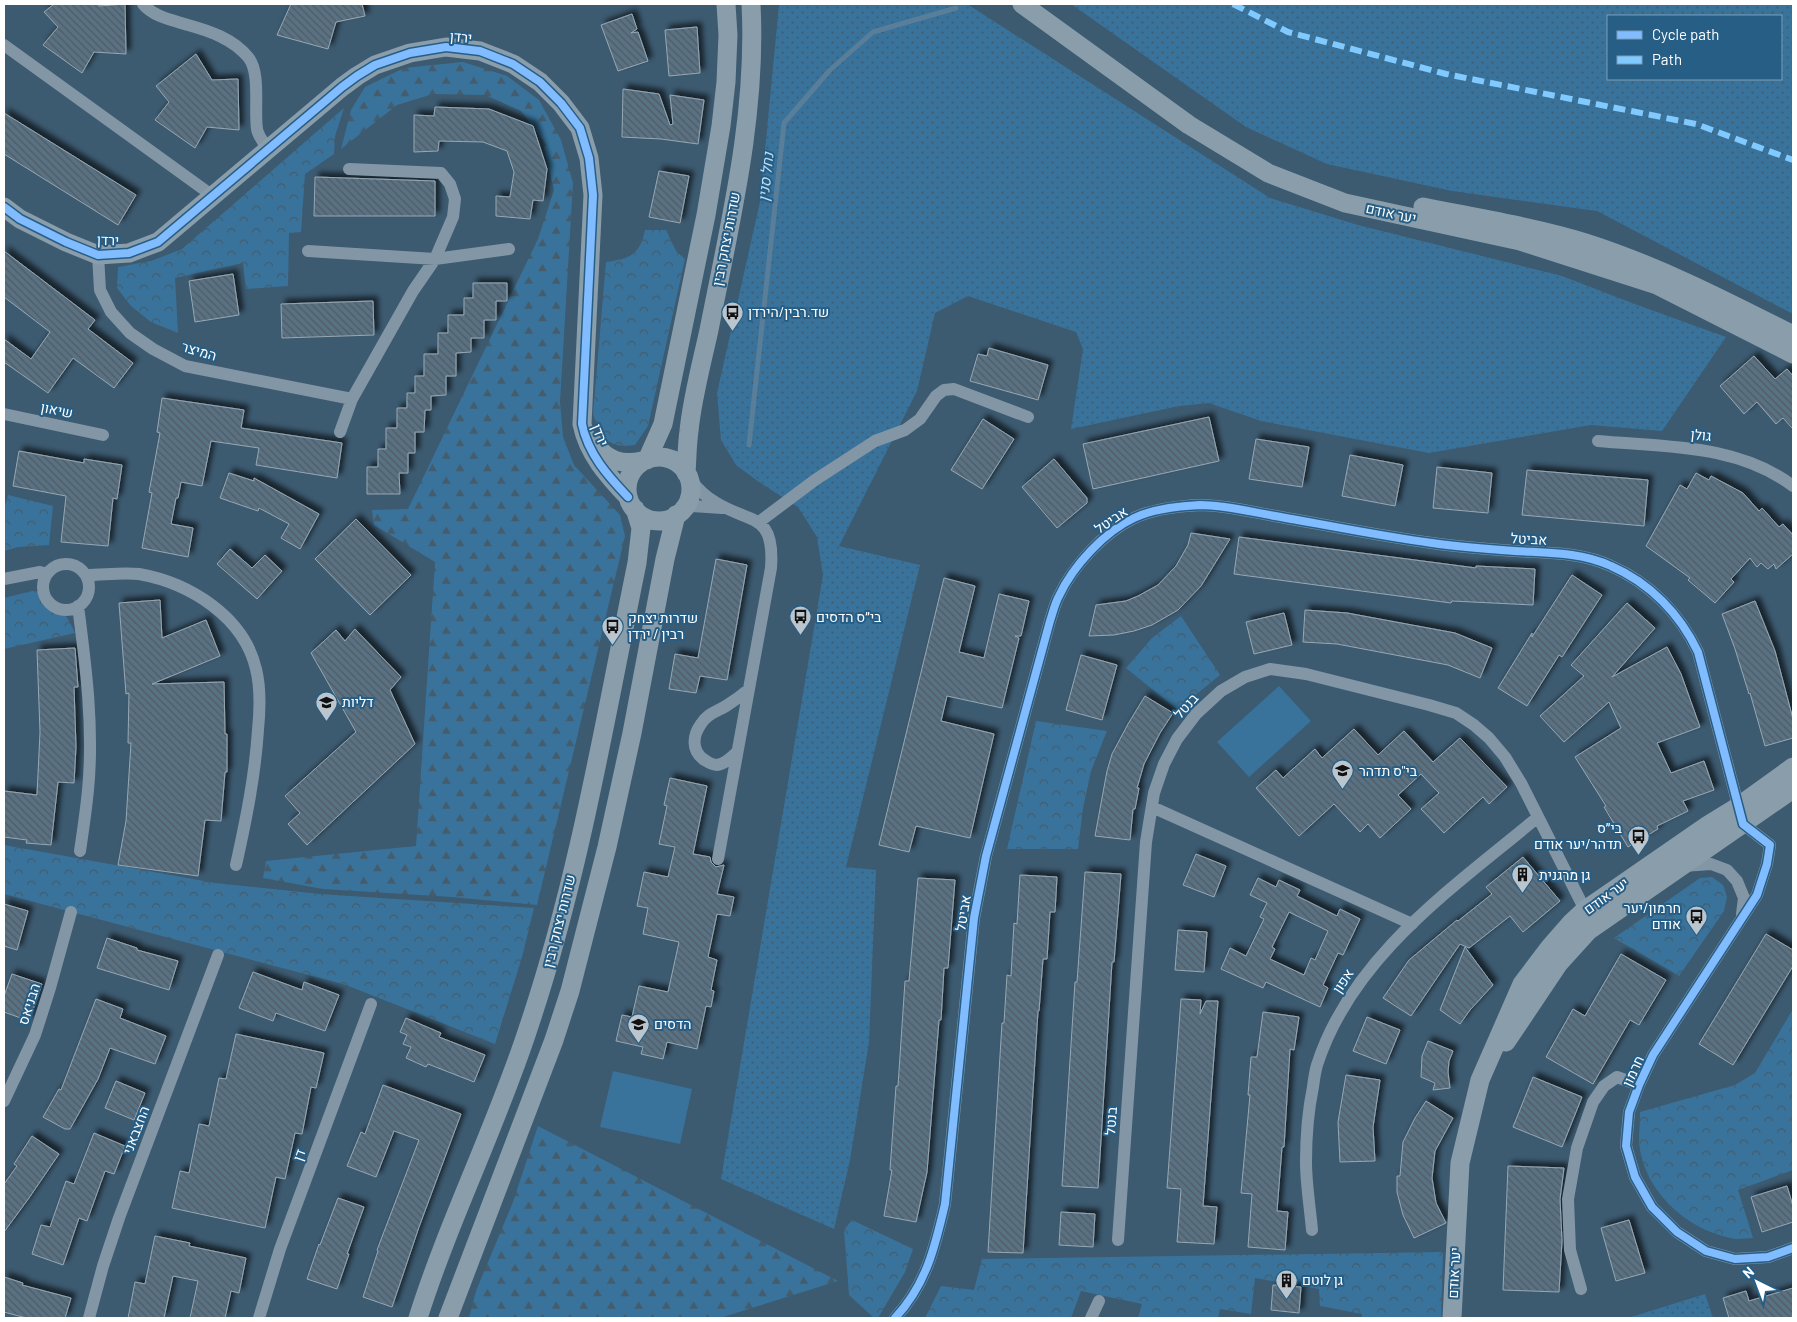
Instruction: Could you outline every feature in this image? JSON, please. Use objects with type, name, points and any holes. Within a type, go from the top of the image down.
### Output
[{"type":"street","points":[[143,4],[164,18],[230,41],[250,58],[255,74],[257,132],[268,149]]},
{"type":"street","name":"שדרות יצחק רבין","points":[[644,460],[663,424],[706,215],[721,126],[726,82],[728,34],[726,4]]},
{"type":"street","name":"שדרות יצחק רבין","points":[[688,475],[689,430],[731,219],[746,130],[751,84],[753,34],[751,4]]},
{"type":"street","name":"יער אודם","points":[[1022,4],[1189,125],[1268,174],[1345,203],[1520,241],[1657,285],[1793,354]]},
{"type":"street","name":"יער אודם","points":[[1036,4],[1195,116],[1270,163],[1345,191],[1508,224],[1586,243],[1667,273],[1793,335]]},
{"type":"street","points":[[4,44],[213,196]]},
{"type":"street","name":"ירדן","points":[[4,207],[20,219],[98,255],[129,253],[158,242],[342,87],[375,64],[410,53],[446,47],[480,51],[513,64],[540,82],[561,103],[580,128],[589,158],[593,196],[582,424],[584,437],[600,465],[632,503]]},
{"type":"street","points":[[340,432],[352,399],[414,291],[435,259],[453,218],[454,199],[450,184],[441,173],[349,169]]},
{"type":"street","points":[[308,251],[435,259],[509,249]]},
{"type":"street","name":"המיצר","points":[[98,255],[100,290],[111,312],[130,333],[153,350],[185,366],[352,399]]},
{"type":"street","points":[[759,522],[815,480],[874,441],[905,430],[920,419],[936,396],[944,390],[954,389],[1028,417]]},
{"type":"street","name":"שיאון","points":[[4,414],[103,435]]},
{"type":"street","name":"ירדן","points":[[582,424],[601,452],[608,458],[620,463],[630,464],[644,460]]},
{"type":"street","name":"גולן","points":[[1598,441],[1712,451],[1755,464],[1777,474],[1793,486]]},
{"type":"street","points":[[718,859],[772,559],[769,536],[759,522],[729,509],[698,489],[684,468],[675,461],[663,457],[644,460],[634,469],[627,486],[632,503],[641,515],[650,519],[671,518],[692,506],[729,509]]},
{"type":"street","points":[[679,512],[689,500],[691,490],[688,475]]},
{"type":"street","name":"שדרות יצחק רבין","points":[[418,1318],[528,1031],[555,938],[580,840],[637,562],[641,528],[632,503]]},
{"type":"street","name":"אביטל","points":[[895,1318],[905,1308],[924,1277],[935,1246],[945,1204],[974,918],[986,856],[1058,596],[1069,578],[1106,535],[1135,518],[1165,509],[1201,505],[1431,543],[1586,557],[1611,566],[1633,577],[1658,596],[1689,633],[1698,652],[1741,815]]},
{"type":"street","name":"שדרות יצחק רבין","points":[[448,1318],[554,1040],[570,991],[607,847],[632,733],[665,559],[679,512]]},
{"type":"street","points":[[58,565],[74,565],[86,575],[89,588],[87,596],[78,606],[71,609],[63,609],[51,603],[46,597],[44,582],[47,574],[58,565]]},
{"type":"street","points":[[4,579],[40,572],[47,574]]},
{"type":"street","points":[[86,575],[138,574],[166,582],[198,595],[223,614],[245,641],[256,669],[260,702],[257,751],[250,800],[236,864]]},
{"type":"street","points":[[78,606],[88,683],[90,732],[88,789],[80,851]]},
{"type":"street","name":"בנטל","points":[[1118,1240],[1146,842],[1154,793],[1164,764],[1177,739],[1196,714],[1221,691],[1244,678],[1270,669],[1306,674],[1456,713],[1489,738],[1517,777],[1585,910],[1598,925]]},
{"type":"street","points":[[736,753],[729,760],[718,765],[710,764],[700,756],[694,745],[695,733],[712,712],[723,708],[748,690]]},
{"type":"street","name":"יער אודם","points":[[1480,1080],[1559,963],[1588,931],[1682,866],[1793,767]]},
{"type":"street","name":"יער אודם","points":[[1452,1318],[1460,1163],[1480,1080],[1522,984],[1571,922],[1585,910],[1708,824],[1741,815],[1793,789]]},
{"type":"street","points":[[1152,807],[1412,924]]},
{"type":"street","name":"חרמון","points":[[1741,815],[1770,845],[1767,864],[1757,895],[1653,1055],[1629,1112],[1626,1146],[1635,1177],[1652,1207],[1676,1232],[1706,1251],[1735,1259],[1768,1257],[1793,1248]]},
{"type":"street","name":"אפון","points":[[1312,1230],[1306,1163],[1309,1108],[1317,1065],[1336,1020],[1359,982],[1383,952],[1465,877],[1538,817]]},
{"type":"street","name":"חרמון","points":[[1682,866],[1711,864],[1727,870],[1737,881],[1744,898],[1741,920]]},
{"type":"street","name":"הבניאס","points":[[4,1101],[35,1035],[71,912]]},
{"type":"street","name":"החצבאני","points":[[89,1318],[103,1266],[119,1218],[218,955]]},
{"type":"street","name":"דן","points":[[259,1318],[280,1248],[371,1004]]},
{"type":"street","points":[[1581,1289],[1570,1250],[1568,1199],[1577,1148],[1593,1102],[1604,1086],[1617,1077],[1639,1085]]},
{"type":"street","points":[[1091,1318],[1099,1301]]},
{"type":"green space","points":[[967,4],[1270,198],[1358,225],[1562,276],[1726,337],[1662,431],[1591,425],[1429,453],[1261,421],[1209,403],[1179,406],[1071,429],[1083,349],[1076,332],[968,296],[935,313],[917,391],[839,546],[920,565],[846,867],[876,870],[869,1042],[850,1160],[834,1229],[721,1179],[823,575],[817,537],[798,507],[736,465],[721,440],[717,393],[760,202],[779,5]]},
{"type":"green space","points":[[1071,4],[1793,4],[1793,314],[1597,211],[1452,191],[1327,164],[1246,127]]},
{"type":"green space","points":[[463,62],[507,76],[539,100],[561,140],[573,183],[560,402],[563,437],[574,465],[620,515],[625,536],[537,905],[452,897],[323,889],[263,878],[266,861],[416,846],[435,562],[374,525],[372,510],[408,509],[538,239],[554,190],[542,139],[521,111],[485,95],[433,94],[397,105],[341,149],[351,110],[365,87],[404,68]]},
{"type":"green space","points":[[344,108],[335,136],[334,154],[305,174],[301,232],[289,233],[288,286],[246,289],[243,263],[175,278],[178,333],[151,322],[131,306],[117,288],[118,267],[151,261],[182,249]]},
{"type":"green space","points":[[645,230],[666,230],[676,251],[685,259],[648,426],[635,445],[626,446],[607,440],[599,430],[593,414],[606,262],[627,257],[637,250]]},
{"type":"green space","points":[[8,495],[53,506],[49,545],[18,547],[4,551],[4,510]]},
{"type":"green space","points":[[32,591],[45,593],[50,596],[66,617],[75,633],[4,649],[4,598]]},
{"type":"green space","points":[[1181,616],[1220,675],[1179,711],[1126,668],[1152,638]]},
{"type":"green space","points":[[1279,686],[1311,721],[1249,777],[1217,742]]},
{"type":"green space","points":[[1036,721],[1107,731],[1091,771],[1083,808],[1078,849],[1007,849]]},
{"type":"green space","points":[[4,845],[215,883],[320,894],[534,908],[522,957],[495,1044],[346,985],[4,894]]},
{"type":"green space","points":[[1712,877],[1723,885],[1727,897],[1724,911],[1679,976],[1614,938],[1700,878]]},
{"type":"green space","points":[[1793,1009],[1793,1170],[1738,1190],[1753,1238],[1733,1239],[1713,1233],[1683,1216],[1658,1192],[1642,1160],[1639,1143],[1640,1112],[1735,1085],[1755,1073]]},
{"type":"green space","points":[[613,1071],[692,1089],[680,1144],[600,1127]]},
{"type":"green space","points":[[538,1126],[838,1281],[720,1318],[469,1318],[476,1291],[513,1202]]},
{"type":"green space","points":[[852,1220],[913,1249],[905,1272],[878,1318],[874,1318],[849,1295],[844,1230]]},
{"type":"green space","points":[[1443,1252],[1441,1318],[1362,1318],[1362,1314],[1320,1306],[1319,1289],[1255,1278],[1251,1314],[1220,1309],[1218,1318],[1138,1318],[1142,1304],[1081,1291],[1071,1318],[925,1318],[941,1286],[974,1290],[982,1259]]},
{"type":"green space","points":[[1705,1294],[1713,1318],[1628,1318]]},
{"type":"building","points":[[54,4],[98,4],[99,6],[125,4],[126,54],[94,52],[82,73],[43,45],[58,27],[44,12]]},
{"type":"building","points":[[291,4],[362,4],[365,16],[336,22],[328,49],[277,35]]},
{"type":"building","points":[[632,14],[637,29],[631,33],[638,32],[648,61],[618,71],[601,25]]},
{"type":"building","points":[[697,27],[700,73],[669,76],[665,30]]},
{"type":"building","points":[[196,54],[212,80],[238,79],[239,130],[207,127],[195,148],[155,120],[169,102],[156,86]]},
{"type":"building","points":[[623,89],[659,94],[670,125],[673,124],[670,95],[704,100],[698,144],[661,139],[622,137]]},
{"type":"building","points":[[435,107],[489,109],[533,126],[547,169],[543,201],[533,200],[530,219],[496,216],[496,196],[510,197],[514,172],[507,151],[483,142],[439,141],[438,151],[414,152],[414,115],[434,116]]},
{"type":"building","points":[[4,113],[136,195],[118,225],[4,154]]},
{"type":"building","points":[[659,171],[689,176],[680,223],[649,217]]},
{"type":"building","points":[[315,177],[435,181],[435,216],[314,216]]},
{"type":"building","points":[[4,251],[95,320],[88,329],[133,363],[114,388],[73,358],[48,393],[4,362],[4,339],[31,359],[50,332],[4,297]]},
{"type":"building","points":[[233,274],[239,315],[195,322],[189,281]]},
{"type":"building","points":[[473,283],[507,283],[507,301],[496,301],[496,320],[484,320],[484,338],[471,338],[471,352],[456,353],[456,376],[446,376],[446,395],[431,396],[431,410],[425,410],[424,432],[415,432],[415,453],[408,453],[408,473],[399,473],[400,494],[367,494],[367,467],[378,467],[378,449],[386,449],[386,428],[397,428],[397,408],[407,408],[407,393],[415,393],[415,376],[424,376],[424,354],[438,354],[438,333],[448,333],[448,315],[464,315],[464,298],[473,298]]},
{"type":"building","points":[[373,301],[374,335],[282,338],[281,304]]},
{"type":"building","points":[[989,348],[1048,365],[1038,400],[970,381],[978,354],[987,356]]},
{"type":"building","points":[[1754,356],[1775,379],[1787,369],[1793,376],[1793,429],[1783,418],[1776,424],[1757,402],[1744,414],[1720,386]]},
{"type":"building","points":[[162,398],[244,410],[241,428],[342,443],[337,478],[256,465],[259,448],[211,441],[202,486],[181,482],[178,498],[176,498],[171,524],[193,528],[188,557],[142,548],[152,493],[149,492],[160,433],[157,432]]},
{"type":"building","points":[[1209,417],[1219,461],[1093,489],[1083,444]]},
{"type":"building","points":[[983,419],[1014,439],[982,489],[951,470]]},
{"type":"building","points":[[1256,439],[1309,447],[1302,487],[1249,479]]},
{"type":"building","points":[[19,451],[84,463],[84,459],[122,465],[117,499],[113,498],[108,546],[61,542],[66,496],[13,486]]},
{"type":"building","points":[[1350,455],[1403,465],[1395,506],[1342,496]]},
{"type":"building","points":[[1054,459],[1087,498],[1087,503],[1057,528],[1022,487]]},
{"type":"building","points":[[1437,467],[1492,473],[1488,513],[1433,508]]},
{"type":"building","points":[[1527,470],[1648,480],[1644,526],[1522,515]]},
{"type":"building","points":[[229,473],[254,481],[254,478],[319,514],[300,549],[281,538],[289,524],[259,508],[258,511],[220,498]]},
{"type":"building","points":[[1696,473],[1709,480],[1711,476],[1743,493],[1759,511],[1762,508],[1779,527],[1783,524],[1793,535],[1793,554],[1776,569],[1774,564],[1768,569],[1761,563],[1757,567],[1750,558],[1731,579],[1734,582],[1715,603],[1688,580],[1690,578],[1646,546],[1680,485],[1687,489]]},
{"type":"building","points":[[356,519],[411,575],[370,615],[315,559]]},
{"type":"building","points":[[1191,533],[1230,539],[1201,586],[1178,610],[1152,625],[1134,631],[1114,635],[1089,636],[1096,605],[1126,601],[1158,585],[1176,566],[1188,545]]},
{"type":"building","points":[[1239,537],[1476,568],[1476,566],[1535,569],[1533,605],[1452,601],[1451,603],[1234,574]]},
{"type":"building","points":[[230,549],[252,568],[265,555],[282,571],[257,599],[217,564]]},
{"type":"building","points":[[716,559],[747,565],[727,680],[700,676],[696,693],[669,689],[675,654],[698,658]]},
{"type":"building","points":[[1572,575],[1602,595],[1562,657],[1559,655],[1527,706],[1498,688],[1532,633],[1532,637]]},
{"type":"building","points":[[944,578],[975,586],[959,652],[984,658],[999,594],[1029,601],[1021,636],[1015,636],[1019,638],[1002,708],[947,696],[941,721],[994,734],[970,838],[916,826],[909,852],[879,845]]},
{"type":"building","points":[[160,600],[162,638],[206,620],[220,656],[152,684],[224,682],[227,772],[225,772],[221,821],[205,820],[198,876],[118,865],[126,821],[131,743],[128,743],[129,693],[126,694],[119,603]]},
{"type":"building","points":[[1755,601],[1775,651],[1793,719],[1793,738],[1765,746],[1750,693],[1722,614]]},
{"type":"building","points":[[1627,603],[1655,628],[1612,677],[1667,647],[1681,674],[1700,727],[1657,743],[1671,773],[1704,761],[1714,790],[1683,801],[1688,811],[1657,826],[1658,829],[1628,847],[1604,807],[1606,806],[1575,757],[1621,728],[1609,702],[1564,742],[1540,716],[1584,676],[1571,665]]},
{"type":"building","points":[[1305,610],[1347,613],[1455,633],[1492,648],[1480,678],[1448,665],[1337,644],[1303,642]]},
{"type":"building","points":[[1284,613],[1292,645],[1254,654],[1246,622]]},
{"type":"building","points":[[355,629],[401,677],[390,690],[415,744],[307,845],[288,824],[300,813],[285,796],[356,732],[311,653],[336,630],[345,641]]},
{"type":"building","points":[[75,648],[78,687],[74,687],[76,747],[74,783],[58,782],[51,845],[26,843],[27,840],[4,837],[4,791],[37,795],[40,732],[37,650]]},
{"type":"building","points":[[1081,655],[1117,665],[1102,720],[1066,710]]},
{"type":"building","points":[[1145,696],[1173,713],[1144,764],[1137,788],[1139,788],[1135,809],[1133,809],[1130,840],[1095,836],[1112,754]]},
{"type":"building","points":[[1354,729],[1378,755],[1404,731],[1433,762],[1460,738],[1507,787],[1489,804],[1483,797],[1444,833],[1421,809],[1439,793],[1421,774],[1398,795],[1411,809],[1380,838],[1368,824],[1360,832],[1334,804],[1299,836],[1256,788],[1276,770],[1283,778],[1315,749],[1322,758]]},
{"type":"building","points":[[670,778],[707,786],[693,854],[710,857],[711,862],[716,867],[724,865],[717,894],[734,897],[730,916],[717,914],[708,957],[717,960],[711,990],[714,991],[711,1007],[706,1006],[697,1049],[667,1042],[663,1059],[641,1054],[643,1047],[616,1041],[622,1015],[632,1017],[639,986],[668,992],[679,942],[643,934],[648,908],[637,906],[644,872],[668,877],[675,847],[659,844],[667,806],[664,805]]},
{"type":"building","points":[[1196,854],[1226,866],[1214,897],[1183,885]]},
{"type":"building","points":[[1523,857],[1560,901],[1523,932],[1510,916],[1469,948],[1460,944],[1411,1016],[1383,998],[1409,960],[1492,894],[1486,887]]},
{"type":"building","points":[[1085,872],[1121,874],[1114,962],[1112,962],[1098,1188],[1062,1186],[1075,982],[1077,982]]},
{"type":"building","points":[[1020,875],[1057,877],[1055,912],[1050,912],[1047,959],[1043,959],[1038,1011],[1023,1253],[988,1252],[1002,1023],[1004,1023],[1007,975],[1011,976],[1014,923],[1017,924]]},
{"type":"building","points":[[918,878],[955,880],[948,968],[944,968],[941,1020],[939,1020],[927,1172],[916,1222],[884,1216],[892,1170],[890,1170],[905,981],[909,981]]},
{"type":"building","points":[[1258,878],[1276,887],[1279,880],[1300,890],[1297,896],[1337,916],[1340,909],[1360,919],[1343,955],[1338,953],[1323,985],[1328,988],[1320,1007],[1266,982],[1263,988],[1221,969],[1230,948],[1246,956],[1264,919],[1260,917],[1267,903],[1250,895]],"holes":[[[1289,912],[1328,931],[1315,960],[1311,958],[1304,975],[1270,959],[1275,949],[1272,947]]]},
{"type":"building","points":[[4,904],[28,911],[17,950],[4,946]]},
{"type":"building","points":[[1178,930],[1207,932],[1204,972],[1175,970]]},
{"type":"building","points":[[1766,934],[1793,950],[1793,966],[1733,1065],[1699,1044]]},
{"type":"building","points":[[107,938],[137,948],[137,950],[178,961],[169,990],[97,968]]},
{"type":"building","points":[[1465,947],[1493,985],[1460,1024],[1440,1010]]},
{"type":"building","points":[[1621,954],[1666,980],[1639,1025],[1630,1020],[1593,1084],[1546,1057],[1573,1009],[1585,1016]]},
{"type":"building","points":[[253,972],[302,990],[304,982],[339,995],[325,1031],[276,1013],[273,1021],[239,1008]]},
{"type":"building","points":[[12,974],[42,984],[29,1021],[4,1012],[4,996]]},
{"type":"building","points":[[96,999],[123,1009],[120,1018],[166,1036],[155,1064],[110,1048],[98,1079],[70,1129],[65,1129],[43,1117],[59,1089],[61,1090]]},
{"type":"building","points":[[1181,999],[1201,1000],[1200,1014],[1206,1001],[1218,1001],[1203,1206],[1217,1207],[1214,1244],[1177,1242],[1181,1189],[1167,1188]]},
{"type":"building","points":[[1263,1012],[1299,1017],[1294,1050],[1290,1049],[1284,1147],[1282,1147],[1277,1211],[1288,1212],[1285,1250],[1248,1247],[1252,1194],[1241,1193],[1250,1095],[1248,1095],[1251,1057],[1257,1057]]},
{"type":"building","points":[[1367,1017],[1400,1030],[1386,1064],[1353,1051]]},
{"type":"building","points":[[406,1018],[441,1033],[439,1037],[485,1055],[474,1082],[428,1064],[426,1067],[406,1058],[411,1047],[403,1044],[407,1035],[400,1032]]},
{"type":"building","points":[[236,1034],[324,1053],[316,1088],[311,1087],[302,1134],[295,1133],[285,1179],[276,1177],[265,1228],[172,1208],[180,1171],[189,1173],[199,1124],[209,1126],[219,1078],[226,1079]]},
{"type":"building","points":[[1428,1041],[1453,1051],[1449,1061],[1448,1072],[1450,1088],[1433,1090],[1435,1083],[1421,1077],[1422,1056]]},
{"type":"building","points":[[1346,1075],[1380,1080],[1373,1127],[1375,1161],[1340,1162],[1338,1122]]},
{"type":"building","points":[[1533,1077],[1582,1097],[1562,1147],[1513,1127]]},
{"type":"building","points":[[116,1081],[145,1093],[134,1120],[105,1108]]},
{"type":"building","points":[[383,1085],[461,1114],[419,1227],[392,1307],[363,1297],[377,1250],[419,1140],[394,1131],[376,1177],[347,1166],[361,1132],[365,1134]]},
{"type":"building","points":[[1426,1101],[1453,1118],[1435,1151],[1432,1178],[1436,1203],[1446,1223],[1414,1238],[1403,1215],[1397,1192],[1397,1176],[1400,1176],[1403,1142]]},
{"type":"building","points":[[94,1133],[125,1146],[114,1174],[105,1171],[87,1221],[79,1218],[63,1265],[32,1254],[41,1225],[50,1227],[66,1181],[74,1184]]},
{"type":"building","points":[[32,1136],[59,1154],[4,1232],[4,1184],[17,1166],[14,1164]]},
{"type":"building","points":[[1508,1166],[1564,1168],[1560,1199],[1562,1241],[1559,1292],[1503,1290]]},
{"type":"building","points":[[1787,1186],[1793,1206],[1793,1222],[1762,1232],[1751,1197]]},
{"type":"building","points":[[338,1198],[364,1207],[337,1289],[307,1279]]},
{"type":"building","points":[[1061,1212],[1095,1214],[1093,1247],[1059,1245]]},
{"type":"building","points":[[1629,1220],[1645,1273],[1616,1281],[1601,1228]]},
{"type":"building","points":[[155,1236],[190,1243],[189,1246],[246,1258],[239,1293],[231,1291],[225,1318],[190,1318],[198,1281],[173,1276],[164,1318],[128,1318],[135,1282],[145,1284]]},
{"type":"building","points":[[4,1277],[23,1283],[22,1285],[71,1298],[65,1318],[26,1318],[4,1312]]},
{"type":"building","name":"גן לוטם","points":[[1273,1285],[1301,1287],[1299,1313],[1271,1310]]},
{"type":"building","points":[[1793,1288],[1793,1318],[1729,1318],[1723,1298],[1746,1291],[1749,1301]]},
{"type":"waterway","name":"נחל סנין","points":[[749,445],[784,123],[830,70],[873,32],[956,8]]},
{"type":"marked path","points":[[1233,4],[1288,32],[1446,74],[1696,124],[1793,160]]},
{"type":"cycle path","points":[[4,207],[20,219],[66,242],[98,255],[129,253],[158,242],[342,87],[375,65],[410,53],[446,47],[480,51],[513,64],[540,82],[561,103],[580,128],[589,158],[593,195],[582,424],[594,455],[606,473],[628,497]]},
{"type":"cycle path","points":[[895,1318],[906,1305],[922,1279],[933,1250],[945,1204],[974,918],[986,856],[1055,605],[1072,573],[1090,551],[1112,532],[1134,518],[1149,512],[1192,505],[1228,507],[1373,534],[1442,544],[1484,549],[1564,554],[1588,558],[1600,561],[1639,581],[1673,613],[1691,638],[1698,652],[1743,824],[1770,845],[1767,864],[1757,895],[1653,1055],[1629,1112],[1626,1146],[1635,1177],[1652,1207],[1677,1232],[1706,1251],[1735,1259],[1768,1257],[1793,1248]]},
{"type":"place","name":"שד.רבין/הירדן","points":[[732,331]]},
{"type":"place","name":"בי״ס הדסים","points":[[800,636]]},
{"type":"place","name":"שדרות יצחק רבין / ירדן","points":[[612,645]]},
{"type":"place","name":"דליות","points":[[326,721]]},
{"type":"place","name":"בי\"ס תדהר","points":[[1343,790]]},
{"type":"place","name":"בי״ס תדהר/יער אודם","points":[[1638,855]]},
{"type":"place","name":"גן מרגנית","points":[[1523,894]]},
{"type":"place","name":"חרמון/יער אודם","points":[[1697,935]]},
{"type":"place","name":"הדסים","points":[[638,1043]]},
{"type":"place","name":"גן לוטם","points":[[1286,1299]]}]
